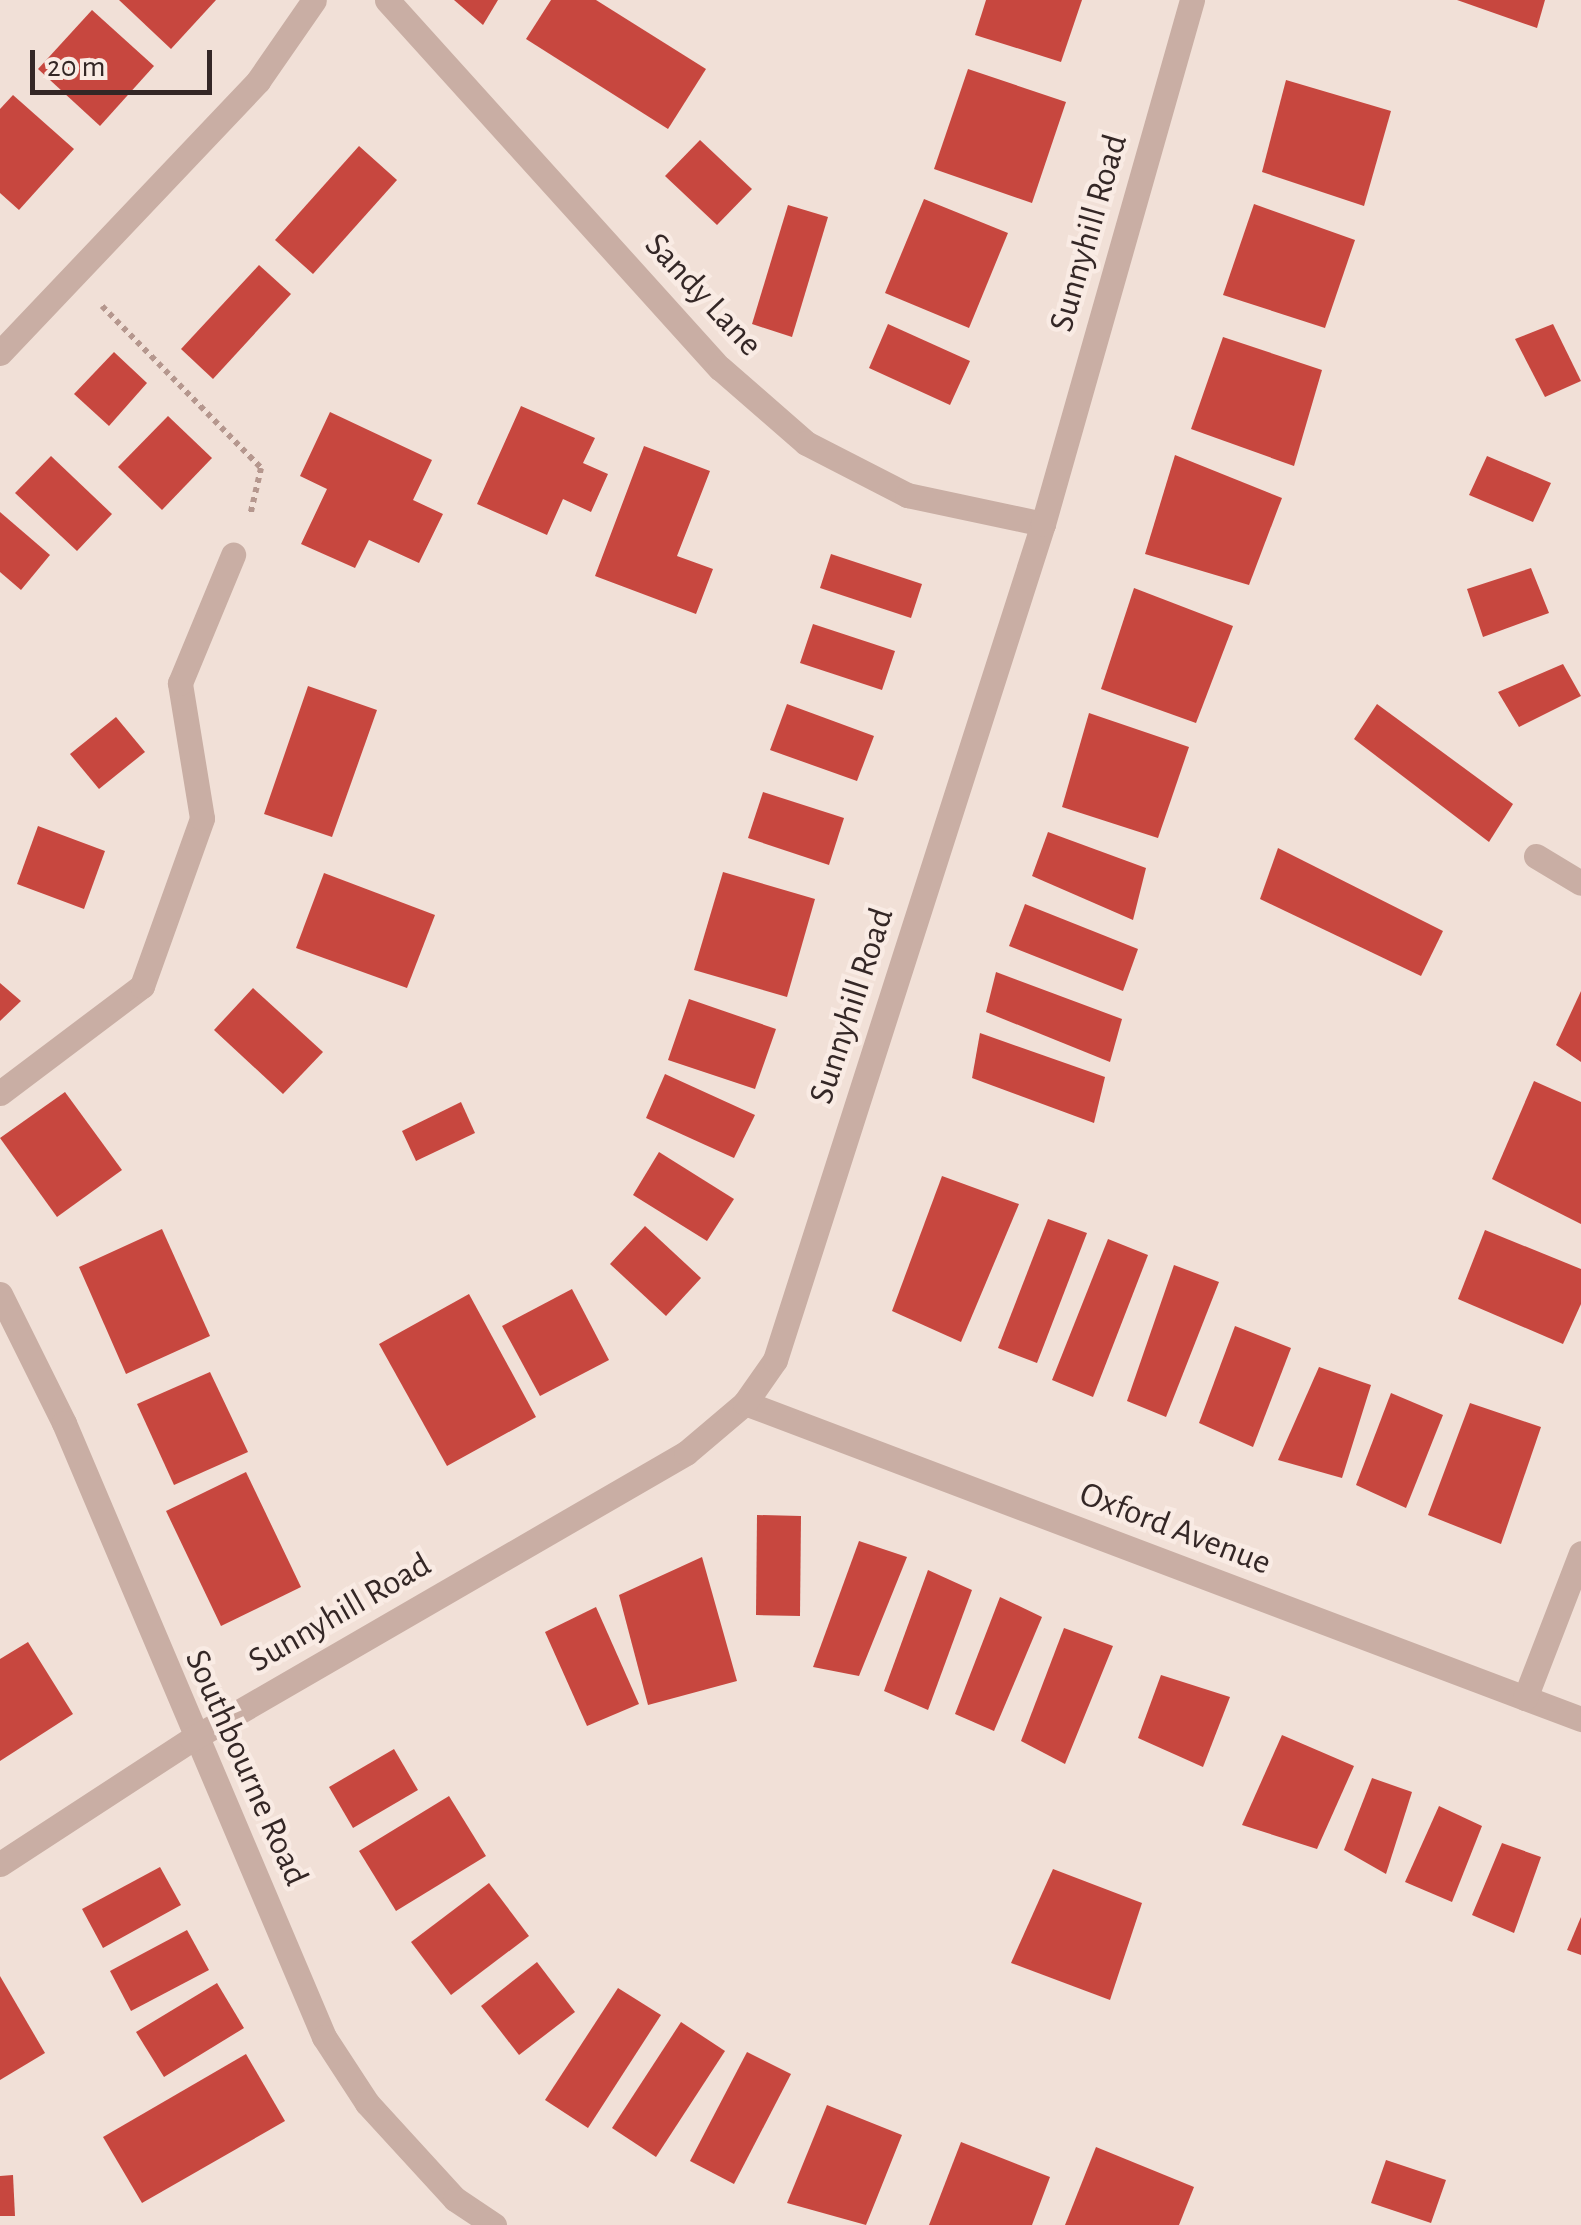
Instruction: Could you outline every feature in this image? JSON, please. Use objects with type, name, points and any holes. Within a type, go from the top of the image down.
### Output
[{"type":"street","points":[[0,353],[258,81],[314,0]]},
{"type":"street","name":"Sandy Lane","points":[[388,0],[720,368],[806,444],[907,495],[1043,524]]},
{"type":"street","name":"Sunnyhill Road","points":[[0,1864],[192,1739],[686,1453],[745,1403],[775,1360],[1043,524],[1192,0]]},
{"type":"street","points":[[0,1092],[142,986],[202,818],[180,684],[233,555]]},
{"type":"street","points":[[1536,856],[1581,882]]},
{"type":"street","name":"Southbourne Road","points":[[0,1294],[64,1424],[192,1739],[324,2037],[368,2103],[455,2198],[494,2225]]},
{"type":"street","name":"Oxford Avenue","points":[[745,1403],[1581,1719]]},
{"type":"street","points":[[1524,1698],[1581,1552]]},
{"type":"path","points":[[72,278],[261,468],[260,492],[233,555]]},
{"type":"building","points":[[119,0],[216,0],[171,49]]},
{"type":"building","points":[[454,0],[498,0],[483,25]]},
{"type":"building","points":[[551,0],[596,0],[706,69],[668,129],[526,39]]},
{"type":"building","points":[[986,0],[1082,0],[1061,62],[975,35]]},
{"type":"building","points":[[1457,0],[1545,0],[1537,28]]},
{"type":"building","points":[[92,10],[154,66],[100,126],[38,69]]},
{"type":"building","points":[[968,69],[1066,102],[1032,203],[934,169]]},
{"type":"building","points":[[1286,80],[1391,111],[1364,206],[1262,172]]},
{"type":"building","points":[[13,95],[74,149],[19,210],[0,193],[0,109]]},
{"type":"building","points":[[700,140],[752,189],[717,225],[665,176]]},
{"type":"building","points":[[359,146],[397,180],[313,274],[275,240]]},
{"type":"building","points":[[924,199],[1008,233],[969,328],[885,293]]},
{"type":"building","points":[[1254,204],[1355,240],[1325,328],[1223,295]]},
{"type":"building","points":[[788,205],[828,217],[792,337],[752,324]]},
{"type":"building","points":[[259,265],[291,294],[213,379],[181,349]]},
{"type":"building","points":[[888,324],[970,361],[950,405],[869,368]]},
{"type":"building","points":[[1553,324],[1581,381],[1545,397],[1515,339]]},
{"type":"building","points":[[1223,337],[1322,370],[1294,466],[1191,429]]},
{"type":"building","points":[[114,352],[147,383],[109,426],[74,394]]},
{"type":"building","points":[[521,406],[595,438],[583,463],[608,474],[591,512],[563,499],[547,535],[477,504]]},
{"type":"building","points":[[330,412],[432,460],[413,500],[443,514],[419,563],[369,540],[355,568],[301,544],[327,489],[300,476]]},
{"type":"building","points":[[168,416],[212,458],[162,510],[118,467]]},
{"type":"building","points":[[644,446],[710,471],[677,556],[713,569],[696,614],[595,576]]},
{"type":"building","points":[[1175,455],[1282,498],[1249,585],[1145,554]]},
{"type":"building","points":[[51,456],[112,514],[77,551],[15,493]]},
{"type":"building","points":[[1487,456],[1551,483],[1533,522],[1469,495]]},
{"type":"building","points":[[0,512],[50,555],[21,590],[0,572]]},
{"type":"building","points":[[831,554],[922,584],[911,618],[820,588]]},
{"type":"building","points":[[1531,568],[1549,613],[1483,637],[1467,589]]},
{"type":"building","points":[[1134,588],[1233,626],[1196,723],[1101,689]]},
{"type":"building","points":[[813,624],[895,651],[882,690],[800,663]]},
{"type":"building","points":[[1563,664],[1581,696],[1519,727],[1498,692]]},
{"type":"building","points":[[308,686],[377,710],[332,837],[264,814]]},
{"type":"building","points":[[787,704],[874,736],[857,781],[770,750]]},
{"type":"building","points":[[1377,704],[1513,804],[1489,842],[1354,739]]},
{"type":"building","points":[[1089,713],[1189,747],[1158,838],[1062,807]]},
{"type":"building","points":[[116,717],[145,752],[99,789],[70,754]]},
{"type":"building","points":[[763,792],[844,818],[829,865],[748,838]]},
{"type":"building","points":[[38,826],[105,851],[84,909],[17,884]]},
{"type":"building","points":[[1048,832],[1146,868],[1133,920],[1032,876]]},
{"type":"building","points":[[1278,848],[1443,931],[1421,976],[1260,899]]},
{"type":"building","points":[[723,872],[815,899],[787,997],[694,970]]},
{"type":"building","points":[[324,873],[435,915],[407,988],[296,948]]},
{"type":"building","points":[[1025,904],[1138,949],[1123,991],[1009,946]]},
{"type":"building","points":[[996,972],[1122,1019],[1110,1062],[986,1012]]},
{"type":"building","points":[[0,983],[21,1001],[0,1021]]},
{"type":"building","points":[[253,988],[323,1052],[283,1094],[214,1030]]},
{"type":"building","points":[[1581,991],[1581,1062],[1556,1045]]},
{"type":"building","points":[[689,999],[776,1029],[755,1089],[668,1060]]},
{"type":"building","points":[[980,1033],[1105,1077],[1094,1123],[972,1078]]},
{"type":"building","points":[[665,1074],[755,1115],[734,1158],[646,1118]]},
{"type":"building","points":[[1534,1081],[1581,1102],[1581,1224],[1492,1179]]},
{"type":"building","points":[[65,1092],[122,1170],[57,1217],[0,1138]]},
{"type":"building","points":[[461,1102],[475,1133],[416,1161],[402,1131]]},
{"type":"building","points":[[659,1152],[734,1199],[707,1241],[633,1195]]},
{"type":"building","points":[[942,1176],[1019,1204],[961,1342],[892,1311]]},
{"type":"building","points":[[1048,1219],[1087,1233],[1037,1363],[998,1348]]},
{"type":"building","points":[[645,1226],[701,1278],[666,1316],[610,1264]]},
{"type":"building","points":[[162,1229],[210,1336],[126,1374],[79,1267]]},
{"type":"building","points":[[1485,1230],[1581,1269],[1581,1304],[1563,1344],[1458,1299]]},
{"type":"building","points":[[1108,1239],[1148,1255],[1093,1397],[1052,1380]]},
{"type":"building","points":[[1174,1265],[1219,1282],[1166,1417],[1127,1401]]},
{"type":"building","points":[[572,1289],[609,1360],[540,1396],[502,1326]]},
{"type":"building","points":[[469,1294],[536,1417],[447,1466],[379,1344]]},
{"type":"building","points":[[1235,1326],[1291,1348],[1253,1447],[1199,1423]]},
{"type":"building","points":[[1319,1367],[1371,1385],[1342,1478],[1278,1460]]},
{"type":"building","points":[[210,1372],[248,1452],[174,1485],[137,1404]]},
{"type":"building","points":[[1391,1393],[1443,1415],[1406,1508],[1356,1485]]},
{"type":"building","points":[[1470,1403],[1541,1427],[1501,1544],[1428,1515]]},
{"type":"building","points":[[246,1472],[301,1587],[221,1626],[166,1511]]},
{"type":"building","points":[[757,1515],[801,1516],[800,1616],[756,1615]]},
{"type":"building","points":[[859,1541],[907,1557],[859,1676],[813,1667]]},
{"type":"building","points":[[702,1557],[737,1681],[648,1705],[619,1595]]},
{"type":"building","points":[[928,1570],[972,1590],[928,1710],[884,1691]]},
{"type":"building","points":[[1000,1597],[1042,1617],[994,1731],[955,1714]]},
{"type":"building","points":[[596,1607],[639,1704],[587,1726],[545,1632]]},
{"type":"building","points":[[1064,1628],[1113,1646],[1065,1764],[1021,1741]]},
{"type":"building","points":[[28,1642],[73,1714],[0,1761],[0,1659]]},
{"type":"building","points":[[1161,1675],[1230,1697],[1203,1767],[1138,1738]]},
{"type":"building","points":[[1282,1735],[1354,1766],[1317,1849],[1242,1825]]},
{"type":"building","points":[[394,1749],[418,1790],[353,1828],[329,1787]]},
{"type":"building","points":[[1372,1778],[1412,1792],[1386,1874],[1344,1850]]},
{"type":"building","points":[[449,1796],[486,1856],[396,1911],[359,1851]]},
{"type":"building","points":[[1439,1806],[1482,1826],[1452,1902],[1405,1882]]},
{"type":"building","points":[[1502,1843],[1541,1857],[1514,1933],[1472,1915]]},
{"type":"building","points":[[160,1867],[181,1905],[103,1948],[82,1909]]},
{"type":"building","points":[[1053,1869],[1142,1903],[1110,2000],[1011,1963]]},
{"type":"building","points":[[489,1883],[529,1936],[451,1995],[411,1942]]},
{"type":"building","points":[[1581,1917],[1581,1955],[1567,1950]]},
{"type":"building","points":[[187,1930],[209,1970],[131,2011],[110,1971]]},
{"type":"building","points":[[537,1962],[575,2012],[519,2055],[481,2006]]},
{"type":"building","points":[[0,1976],[45,2053],[0,2080]]},
{"type":"building","points":[[217,1983],[244,2028],[164,2077],[136,2032]]},
{"type":"building","points":[[618,1988],[661,2015],[588,2128],[545,2100]]},
{"type":"building","points":[[681,2022],[725,2051],[656,2157],[612,2128]]},
{"type":"building","points":[[747,2052],[791,2074],[734,2184],[690,2161]]},
{"type":"building","points":[[246,2054],[285,2121],[142,2203],[103,2137]]},
{"type":"building","points":[[827,2105],[902,2135],[866,2225],[787,2203]]},
{"type":"building","points":[[961,2142],[1050,2177],[1032,2225],[929,2225]]},
{"type":"building","points":[[1096,2147],[1194,2187],[1179,2225],[1065,2225]]},
{"type":"building","points":[[1386,2160],[1446,2180],[1431,2223],[1371,2203]]},
{"type":"building","points":[[13,2175],[15,2216],[0,2216],[0,2176]]}]
